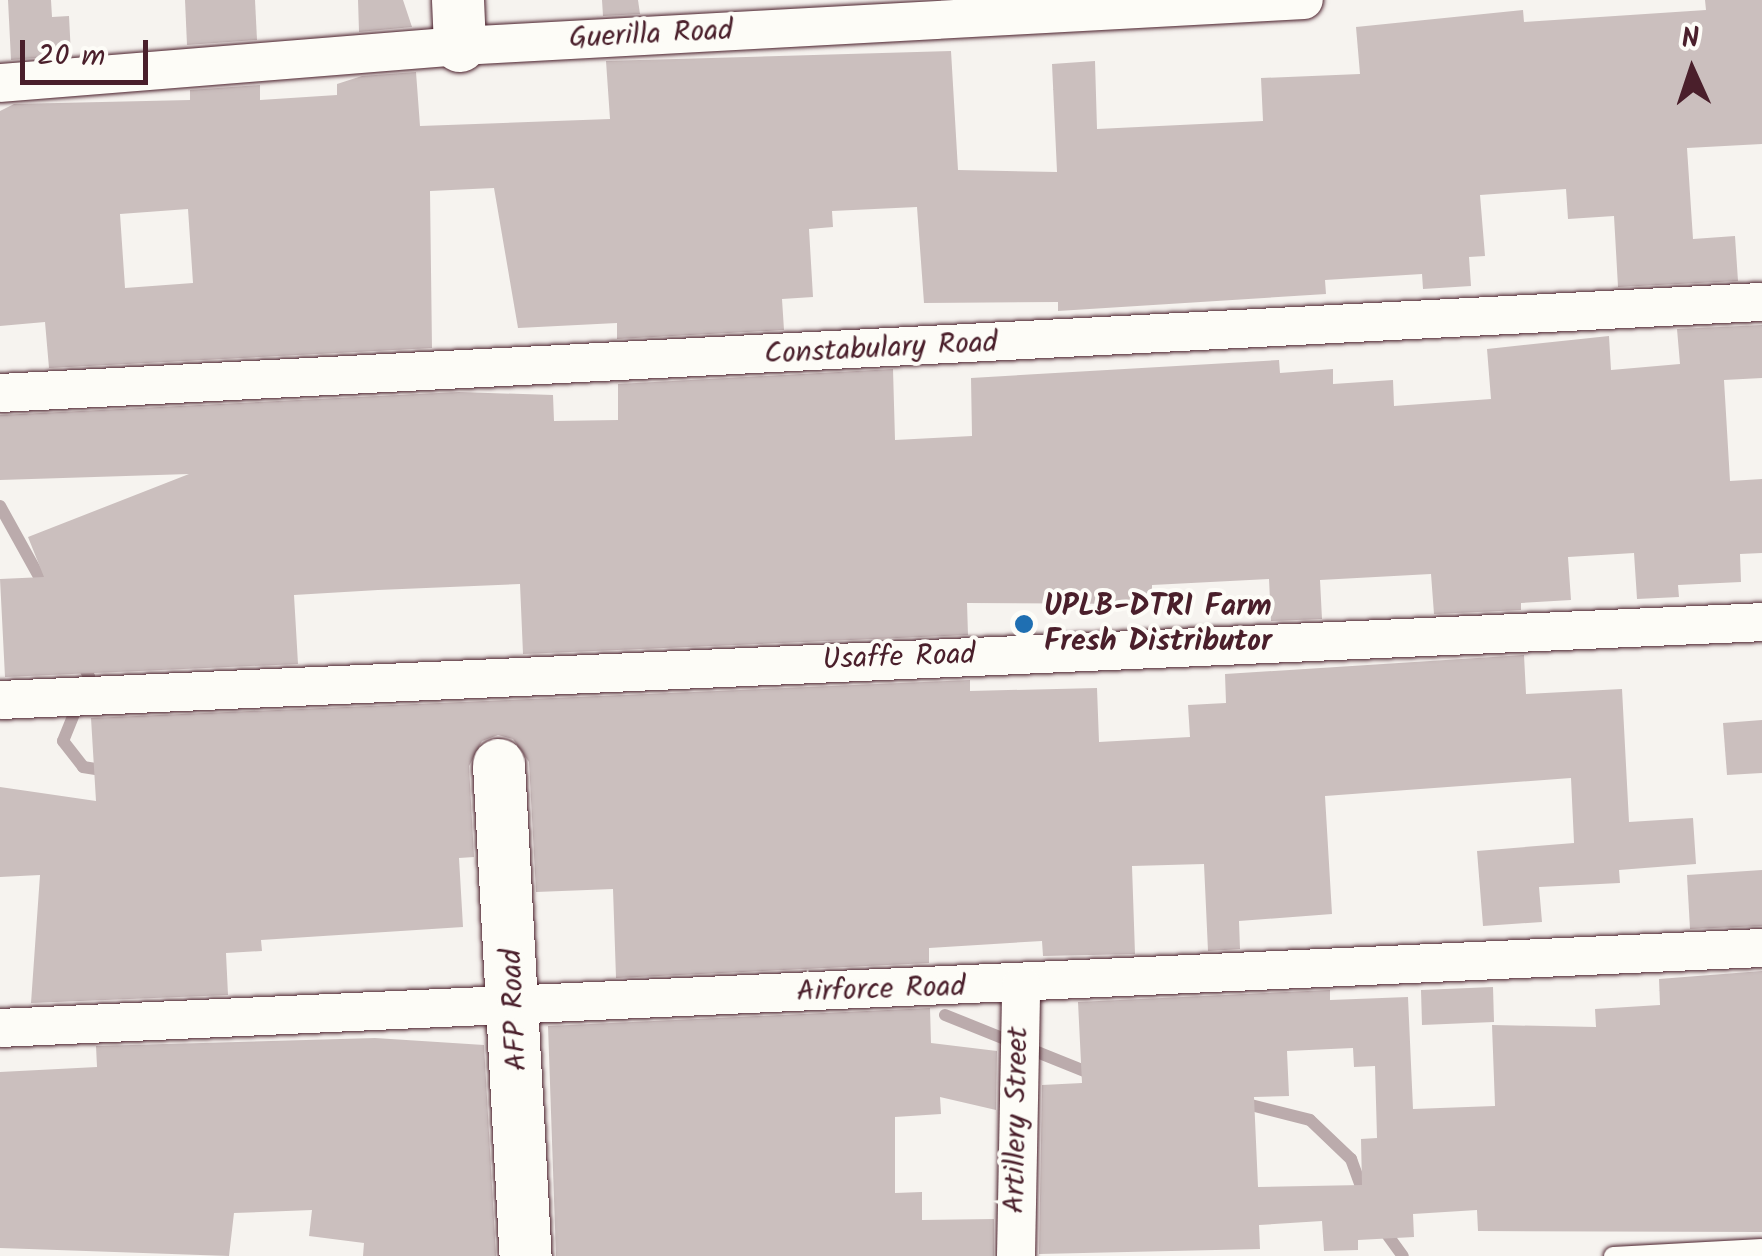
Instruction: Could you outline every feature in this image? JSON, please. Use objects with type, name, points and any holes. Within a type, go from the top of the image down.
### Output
[{"type":"street","name":"Guerilla Road","points":[[0,83],[459,23],[1304,0]]},
{"type":"street","name":"Constabulary Road","points":[[0,393],[1762,302]]},
{"type":"street","name":"Usaffe Road","points":[[0,700],[1762,622]]},
{"type":"street","name":"AFP Road","points":[[499,765],[516,1006],[526,1256]]},
{"type":"street","name":"Airforce Road","points":[[0,1028],[1021,985],[1762,948]]},
{"type":"street","name":"Artillery Street","points":[[1016,1256],[1013,1116],[1021,985]]},
{"type":"lane","points":[[1613,1256],[1762,1248]]},
{"type":"building","points":[[8,0],[51,0],[52,17],[69,16],[71,55],[11,60]]},
{"type":"building","points":[[185,0],[255,0],[257,40],[187,45]]},
{"type":"building","points":[[358,0],[403,0],[412,27],[359,32]]},
{"type":"building","points":[[602,0],[638,0],[640,14],[603,16]]},
{"type":"building","points":[[1705,0],[1762,0],[1762,144],[1687,148],[1693,239],[1735,236],[1738,281],[1618,287],[1614,216],[1568,219],[1566,189],[1480,195],[1485,256],[1469,257],[1471,286],[1423,289],[1422,274],[1325,280],[1326,294],[1058,311],[1058,302],[924,303],[917,207],[832,211],[833,227],[809,229],[813,297],[782,299],[784,330],[617,339],[617,323],[518,328],[494,188],[430,191],[432,348],[49,368],[45,322],[0,326],[0,111],[14,104],[190,100],[190,90],[260,85],[260,100],[337,95],[337,84],[362,76],[416,72],[420,126],[610,119],[606,61],[951,51],[958,170],[1057,172],[1052,64],[1095,61],[1097,129],[1263,121],[1261,78],[1360,74],[1356,27],[1523,10],[1524,22],[1706,10]],"holes":[[[188,209],[193,283],[125,288],[120,214]]]},
{"type":"building","points":[[1762,325],[1762,378],[1724,380],[1730,481],[1762,479],[1762,553],[1740,554],[1741,582],[1678,585],[1679,597],[1637,599],[1634,553],[1568,557],[1571,600],[1521,603],[1521,610],[1434,614],[1431,574],[1320,580],[1322,619],[1271,621],[1269,579],[1152,585],[1152,604],[967,603],[968,635],[523,654],[520,584],[378,590],[294,595],[298,664],[5,677],[0,579],[44,577],[28,537],[189,474],[0,480],[0,415],[459,392],[553,395],[554,421],[618,420],[618,384],[893,369],[895,440],[972,436],[971,378],[1279,360],[1280,373],[1333,369],[1333,384],[1393,380],[1394,406],[1491,399],[1487,349],[1609,336],[1611,370],[1680,364],[1677,329]]},
{"type":"building","points":[[1524,655],[1526,694],[1622,689],[1629,822],[1693,818],[1696,864],[1619,870],[1620,883],[1539,887],[1542,922],[1483,926],[1477,851],[1574,843],[1571,778],[1325,796],[1332,914],[1239,921],[1240,949],[1208,951],[1204,864],[1132,866],[1135,954],[1043,956],[1042,941],[929,948],[929,963],[616,978],[613,889],[536,892],[529,762],[513,739],[498,735],[482,741],[469,766],[474,857],[459,858],[463,927],[261,940],[262,951],[226,953],[228,995],[31,1003],[40,875],[0,877],[0,787],[96,801],[91,718],[970,680],[970,691],[1097,688],[1099,742],[1190,737],[1188,705],[1226,703],[1225,674]]},
{"type":"building","points":[[1762,720],[1762,773],[1727,775],[1723,723]]},
{"type":"building","points":[[1762,870],[1762,926],[1690,929],[1687,875]]},
{"type":"building","points":[[1762,971],[1762,1232],[1478,1231],[1477,1210],[1413,1214],[1414,1237],[1358,1240],[1358,1250],[1324,1251],[1322,1221],[1259,1225],[1260,1249],[1039,1254],[1042,1085],[1082,1083],[1078,1002],[1330,990],[1330,1000],[1408,997],[1413,1109],[1495,1106],[1492,1025],[1596,1027],[1595,1009],[1660,1005],[1659,979]],"holes":[[[1353,1048],[1354,1067],[1375,1066],[1377,1138],[1361,1139],[1362,1185],[1258,1187],[1254,1097],[1289,1096],[1287,1051]]]},
{"type":"building","points":[[1493,987],[1494,1022],[1422,1025],[1421,990]]},
{"type":"building","points":[[930,1008],[931,1043],[997,1051],[996,1110],[940,1097],[941,1114],[895,1117],[895,1193],[922,1192],[922,1220],[994,1219],[994,1256],[556,1256],[548,1026]]},
{"type":"building","points":[[375,1038],[484,1045],[496,1256],[363,1256],[364,1243],[309,1236],[312,1210],[234,1213],[229,1256],[0,1248],[0,1072],[97,1067],[96,1046]]},
{"type":"waterway","points":[[0,506],[46,589]]},
{"type":"waterway","points":[[81,661],[89,677],[63,741],[83,767],[107,771]]},
{"type":"waterway","points":[[945,1015],[1097,1076]]},
{"type":"waterway","points":[[1239,1102],[1310,1120],[1351,1159],[1366,1200]]},
{"type":"waterway","points":[[1381,1226],[1403,1256]]},
{"type":"place","name":"UPLB-DTRI Farm Fresh Distributor","points":[[1024,624]]}]
